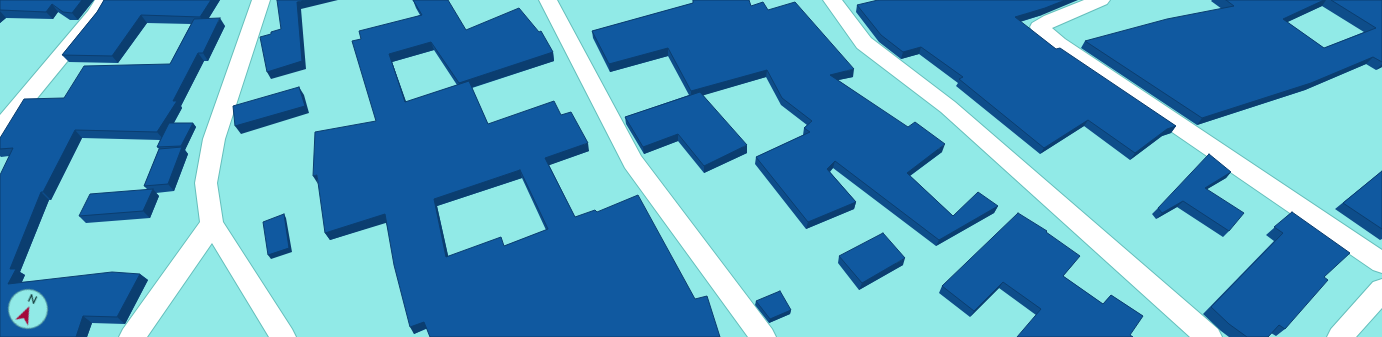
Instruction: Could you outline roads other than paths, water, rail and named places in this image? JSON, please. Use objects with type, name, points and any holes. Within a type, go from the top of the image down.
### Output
[{"type":"street","points":[[0,129],[95,15],[104,0]]},
{"type":"street","points":[[261,0],[214,139],[206,183],[212,224],[282,337]]},
{"type":"street","points":[[548,0],[634,162],[763,337]]},
{"type":"street","points":[[832,0],[864,43],[948,107],[1209,337]]},
{"type":"street","points":[[1101,0],[1050,20],[1039,27],[1058,44],[1382,263]]},
{"type":"street","points":[[132,337],[212,224]]},
{"type":"street","points":[[1340,337],[1382,290]]}]
